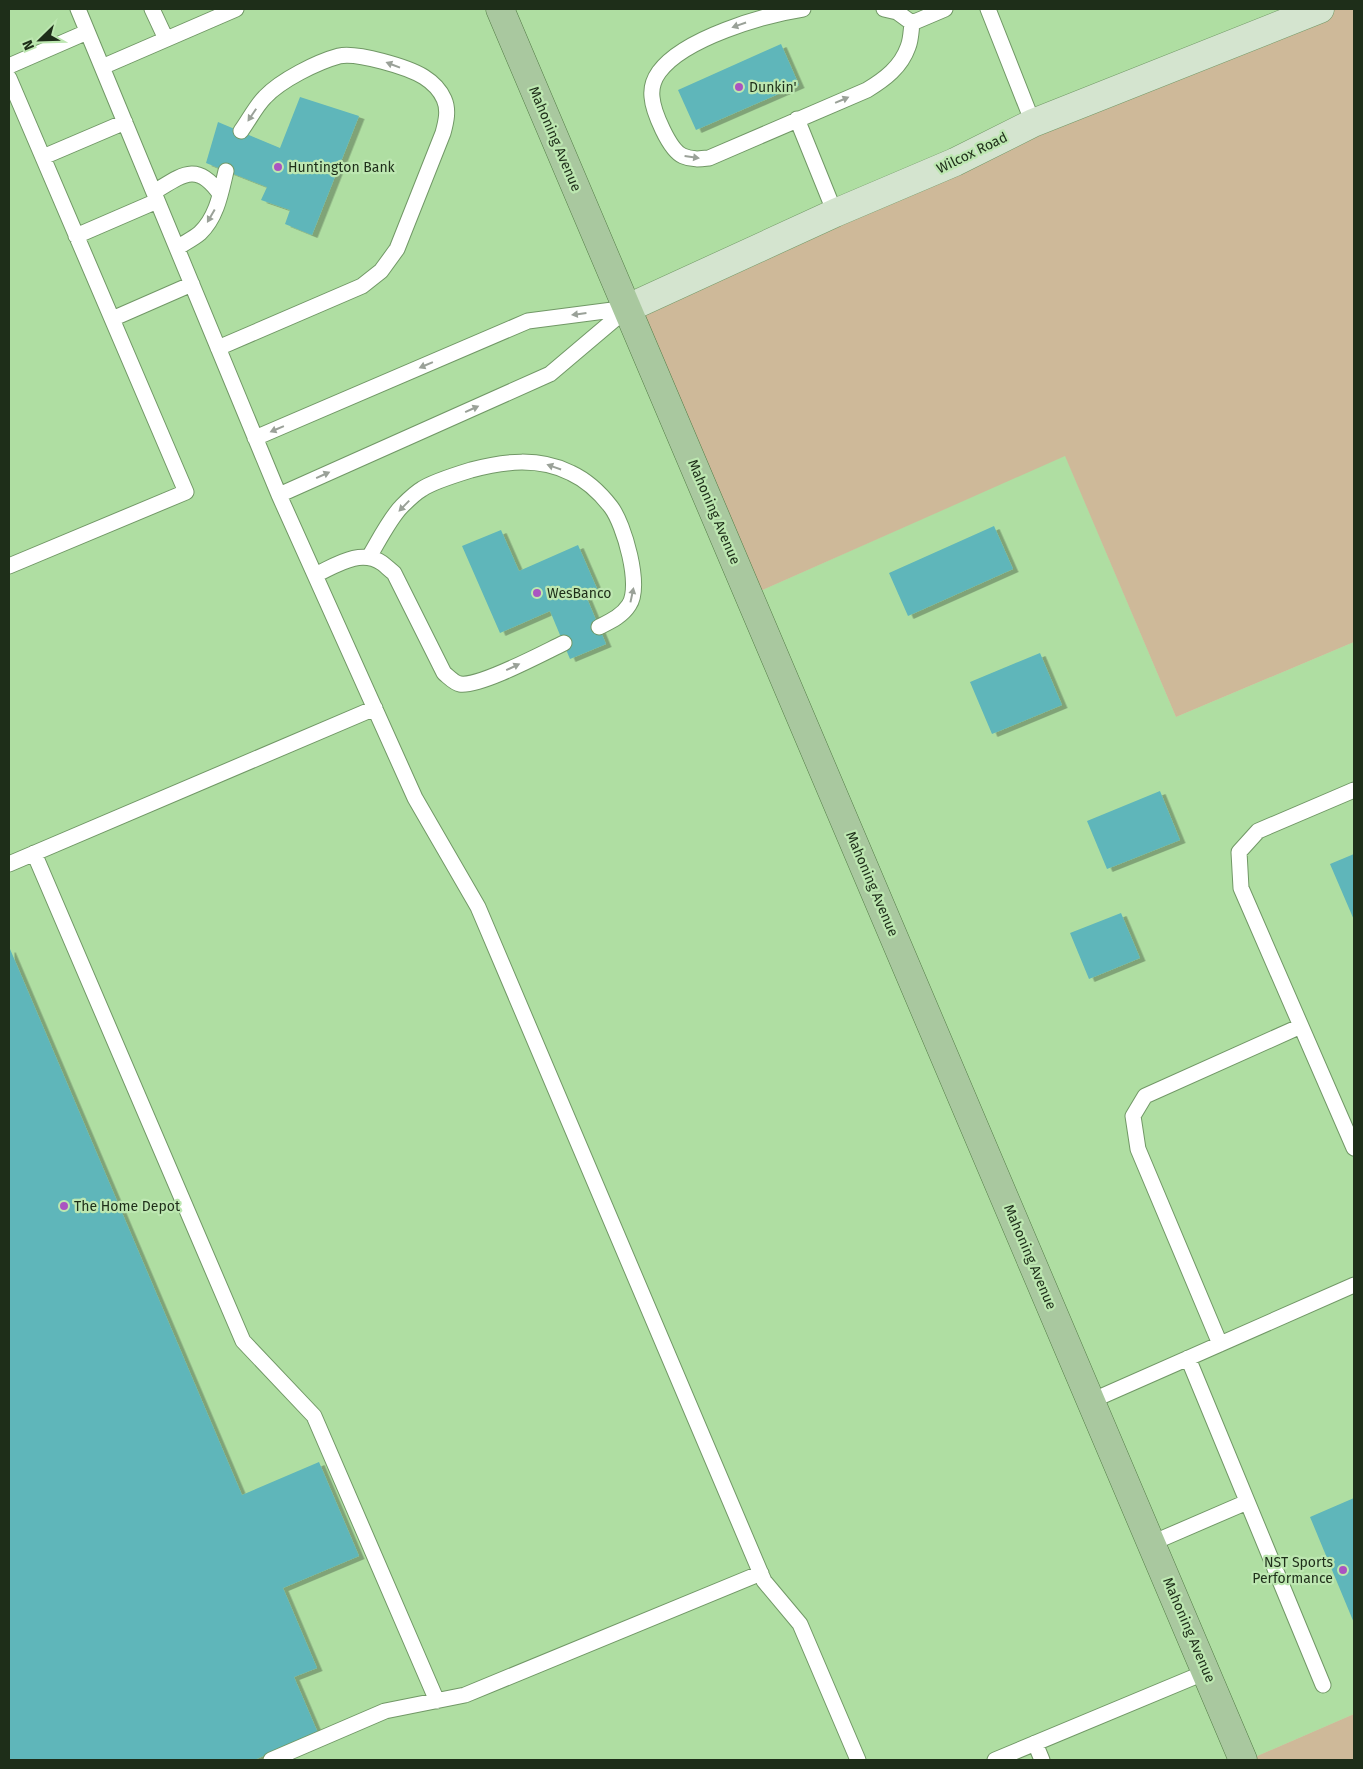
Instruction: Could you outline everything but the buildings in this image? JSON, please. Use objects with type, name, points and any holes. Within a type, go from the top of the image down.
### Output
[{"type":"main road","name":"Mahoning Avenue","points":[[500,9],[1243,1760]]},
{"type":"street","name":"Wilcox Road","points":[[628,308],[835,213],[956,162],[1033,123],[1320,9]]},
{"type":"lane","points":[[78,9],[255,438],[314,575],[418,806],[478,908],[764,1581],[800,1624],[858,1760]]},
{"type":"lane","points":[[152,9],[166,39]]},
{"type":"lane","points":[[102,67],[236,9]]},
{"type":"lane","points":[[803,9],[778,13],[735,26],[693,45],[660,70],[654,81],[651,96],[660,125],[670,143],[681,156],[695,159],[709,158],[867,90],[884,80],[898,66],[908,47],[912,23]]},
{"type":"lane","points":[[884,9],[897,12],[912,23]]},
{"type":"lane","points":[[912,23],[945,9]]},
{"type":"lane","points":[[988,9],[1033,123]]},
{"type":"lane","points":[[9,66],[87,32]]},
{"type":"lane","points":[[218,348],[362,286],[381,271],[397,248],[443,133],[447,117],[445,100],[436,87],[423,76],[379,59],[341,56],[316,64],[265,96],[241,132]]},
{"type":"lane","points":[[9,78],[186,492],[9,566]]},
{"type":"lane","points":[[797,119],[835,213]]},
{"type":"lane","points":[[43,157],[125,122]]},
{"type":"lane","points":[[177,248],[200,232],[211,218],[226,171]]},
{"type":"lane","points":[[76,236],[156,197],[178,177],[196,174],[212,182],[220,194]]},
{"type":"lane","points":[[112,319],[192,284]]},
{"type":"lane","points":[[255,438],[528,321],[628,308]]},
{"type":"lane","points":[[279,495],[550,374],[628,308]]},
{"type":"lane","points":[[368,557],[400,508],[422,488],[463,472],[494,464],[516,462],[546,464],[572,473],[595,490],[612,509],[622,531],[634,585],[630,604],[618,618],[599,628]]},
{"type":"lane","points":[[314,575],[350,559],[368,557],[381,562],[394,574],[444,673],[459,684],[467,684],[494,676],[564,643]]},
{"type":"lane","points":[[9,864],[374,708]]},
{"type":"lane","points":[[1354,790],[1258,831],[1238,852],[1241,888],[1354,1148]]},
{"type":"lane","points":[[34,853],[243,1341],[314,1416],[437,1701]]},
{"type":"lane","points":[[1220,1344],[1138,1149],[1133,1116],[1145,1096],[1301,1026]]},
{"type":"lane","points":[[1092,1401],[1354,1285]]},
{"type":"lane","points":[[1188,1358],[1323,1685]]},
{"type":"lane","points":[[1152,1543],[1248,1502]]},
{"type":"lane","points":[[271,1760],[385,1711],[465,1695],[761,1573]]},
{"type":"lane","points":[[995,1760],[1206,1672]]},
{"type":"lane","points":[[1035,1743],[1042,1760]]},
{"type":"shaded area","points":[[9,9],[1324,9],[749,596],[1065,455],[1176,717],[1354,642],[1354,1714],[1248,1760],[9,1760]]},
{"type":"shaded area","points":[[1324,9],[1354,9],[1354,642],[1176,717],[1065,456],[749,596],[628,308]]},
{"type":"shaded area","points":[[1354,1714],[1354,1760],[1248,1760]]},
{"type":"place","name":"Dunkin'","points":[[739,87]]},
{"type":"place","name":"Huntington Bank","points":[[278,167]]},
{"type":"place","name":"WesBanco","points":[[537,593]]},
{"type":"place","name":"The Home Depot","points":[[64,1206]]},
{"type":"place","name":"NST Sports Performance","points":[[1343,1570]]}]
